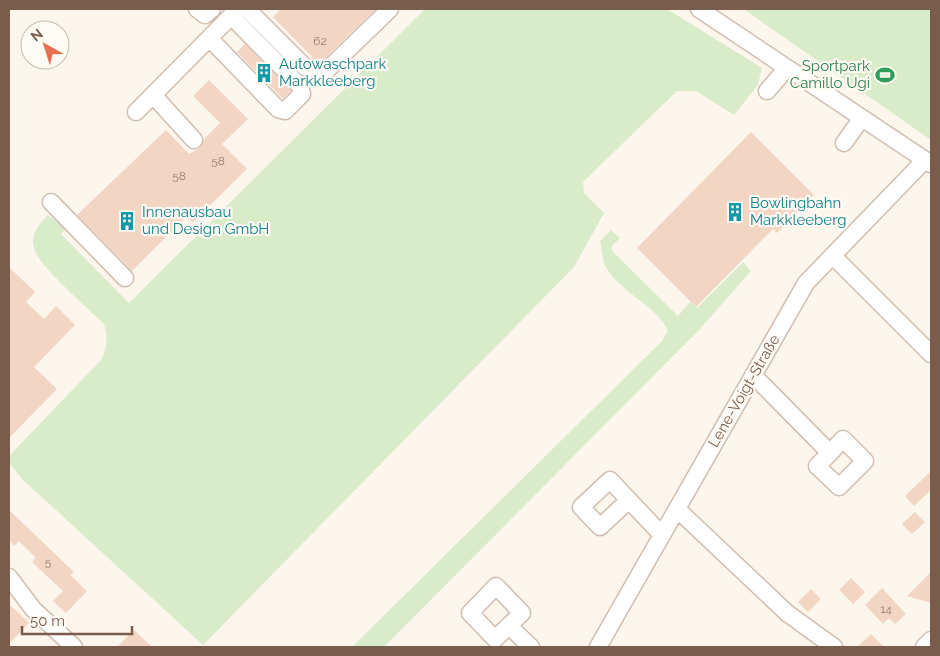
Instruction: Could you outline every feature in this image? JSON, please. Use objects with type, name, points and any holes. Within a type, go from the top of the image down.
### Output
[{"type":"street","points":[[197,9],[205,15],[212,9]]},
{"type":"street","points":[[247,9],[305,67],[319,72],[325,72],[390,9]]},
{"type":"street","points":[[699,9],[928,162]]},
{"type":"street","points":[[136,112],[234,12],[300,86],[302,94],[285,111],[278,109],[209,38]]},
{"type":"street","points":[[767,91],[787,68]]},
{"type":"street","points":[[153,95],[194,140]]},
{"type":"street","points":[[844,143],[861,119]]},
{"type":"street","name":"Lene-Voigt-Straße","points":[[603,645],[677,508],[806,283],[928,162]]},
{"type":"street","points":[[51,202],[125,278]]},
{"type":"street","points":[[833,256],[931,354]]},
{"type":"street","points":[[753,376],[830,453]]},
{"type":"street","points":[[629,500],[662,535]]},
{"type":"street","points":[[677,508],[786,614],[834,647]]},
{"type":"street","points":[[9,577],[33,609],[74,647]]},
{"type":"street","points":[[509,626],[531,647]]},
{"type":"street","points":[[924,647],[931,640]]},
{"type":"green space","points":[[425,9],[667,9],[762,68],[758,85],[734,115],[696,91],[677,91],[583,182],[584,193],[604,213],[574,267],[203,645],[22,479],[9,463],[9,456],[102,359],[106,342],[104,324],[54,276],[38,256],[33,243],[34,234],[48,215],[66,228],[61,234],[129,303]]},
{"type":"green space","name":"Sportpark Camillo Ugi","points":[[743,9],[931,9],[931,140],[745,10]]},
{"type":"green space","points":[[611,230],[620,238],[611,247],[613,252],[678,316],[690,302],[697,308],[743,262],[751,271],[698,331],[384,647],[352,647],[662,341],[668,331],[663,322],[619,283],[605,265],[600,241]]},
{"type":"building","points":[[281,9],[376,9],[322,61],[314,59],[273,17]]},
{"type":"building","name":"Autowaschpark Markkleeberg","points":[[245,44],[291,91],[283,99],[237,52]]},
{"type":"building","points":[[209,80],[248,119],[222,144],[247,169],[193,222],[187,216],[132,271],[77,215],[166,130],[189,154],[201,147],[204,139],[220,123],[193,96]]},
{"type":"building","name":"Bowlingbahn Markkleeberg","points":[[751,132],[814,195],[777,233],[773,229],[696,307],[637,248]]},
{"type":"building","points":[[9,267],[35,292],[26,302],[44,319],[56,306],[75,325],[34,367],[57,389],[9,438]]},
{"type":"building","points":[[931,471],[931,490],[914,506],[905,496]]},
{"type":"building","points":[[9,510],[74,572],[70,575],[87,591],[66,613],[53,601],[63,591],[32,562],[36,558],[19,541],[14,546],[9,540]]},
{"type":"building","points":[[915,512],[925,522],[912,534],[902,524]]},
{"type":"building","points":[[931,572],[931,603],[907,596]]},
{"type":"building","points":[[851,578],[865,592],[853,604],[839,590]]},
{"type":"building","points":[[882,588],[906,614],[895,624],[889,618],[883,624],[865,605]]},
{"type":"building","points":[[811,589],[821,599],[808,612],[798,602]]},
{"type":"building","points":[[9,604],[29,623],[9,644]]},
{"type":"building","points":[[134,630],[152,647],[117,647]]},
{"type":"building","points":[[871,634],[884,647],[857,647]]},
{"type":"place","name":"Autowaschpark Markkleeberg","points":[[264,73]]},
{"type":"place","name":"Sportpark Camillo Ugi","points":[[885,75]]},
{"type":"place","name":"Bowlingbahn Markkleeberg","points":[[735,212]]},
{"type":"place","name":"Innenausbau und Design GmbH","points":[[127,221]]}]
